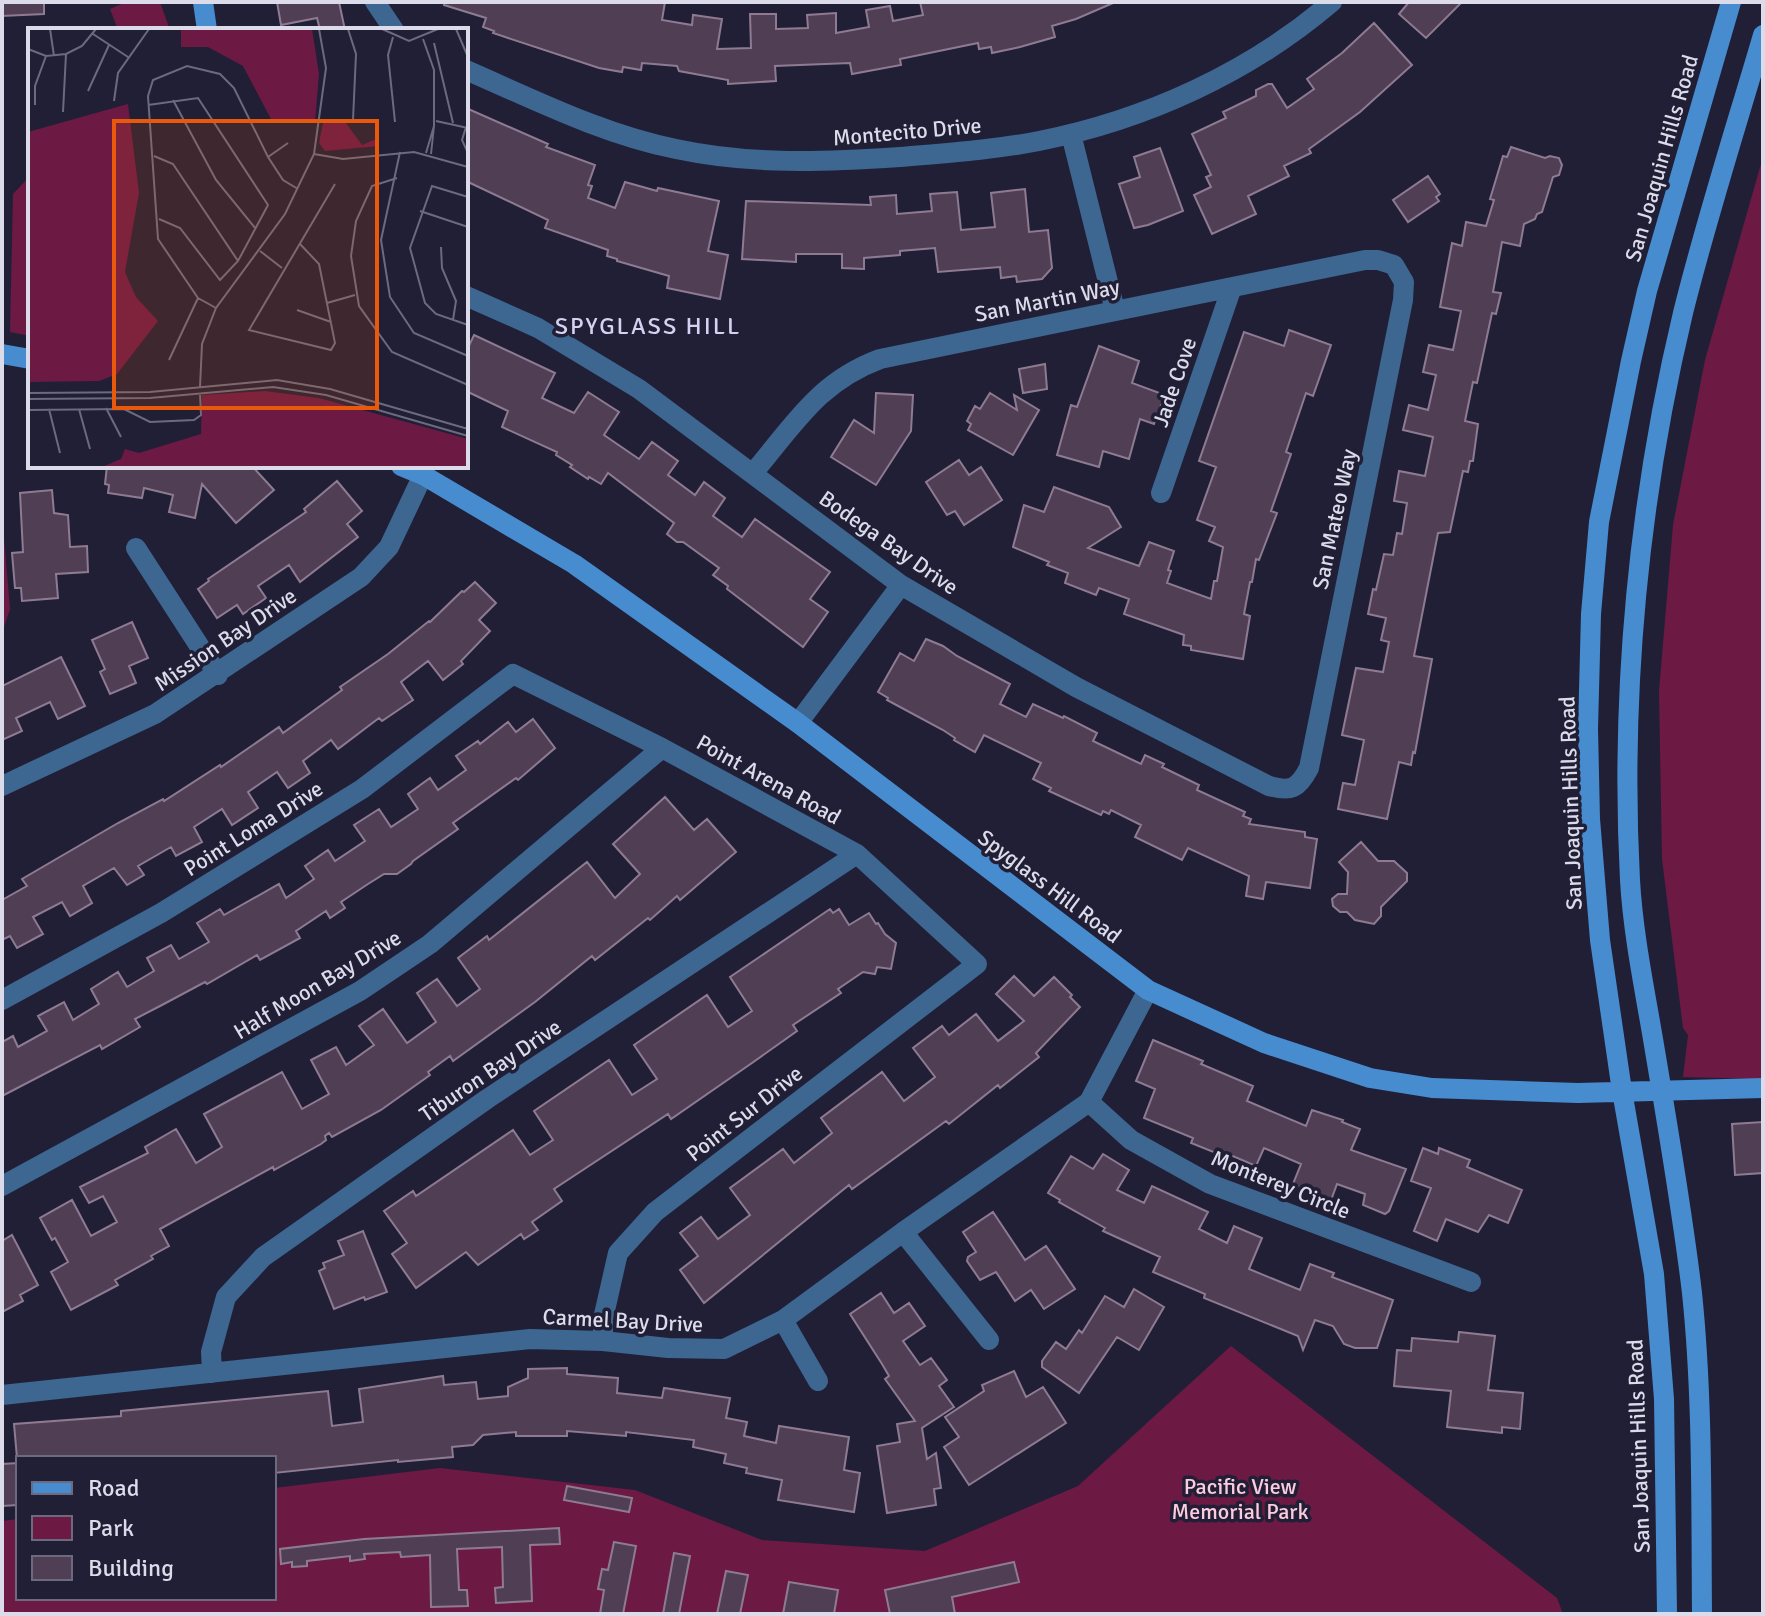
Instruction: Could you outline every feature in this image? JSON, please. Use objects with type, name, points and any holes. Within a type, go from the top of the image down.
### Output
[{"type":"main road","points":[[203,2],[207,28]]},
{"type":"main road","name":"San Joaquin Hills Road","points":[[1667,1614],[1664,1399],[1656,1290],[1600,940],[1590,819],[1588,729],[1591,614],[1599,522],[1647,291],[1731,2]]},
{"type":"main road","points":[[1702,1614],[1700,1397],[1691,1292],[1630,882],[1628,732],[1644,517],[1683,313],[1763,35]]},
{"type":"main road","points":[[2,354],[28,359]]},
{"type":"main road","name":"Spyglass Hill Road","points":[[406,468],[423,475],[574,564],[798,723],[1148,990],[1264,1043],[1370,1078],[1432,1088],[1578,1093],[1763,1088]]},
{"type":"street","points":[[375,2],[393,28]]},
{"type":"street","name":"Montecito Drive","points":[[468,71],[614,133],[673,149],[734,159],[827,162],[1002,147],[1071,134],[1139,113],[1205,85],[1266,50],[1332,2]]},
{"type":"street","points":[[1071,134],[1115,310]]},
{"type":"street","name":"San Martin Way","points":[[753,473],[822,392],[855,368],[880,359],[1365,260],[1394,265]]},
{"type":"street","name":"San Mateo Way","points":[[1301,783],[1309,768],[1403,300],[1404,282],[1394,265]]},
{"type":"street","name":"Jade Cove","points":[[1161,493],[1232,287]]},
{"type":"street","name":"Bodega Bay Drive","points":[[468,297],[538,328],[639,389],[901,585],[1076,687],[1269,786],[1286,790],[1301,783]]},
{"type":"street","name":"Mission Bay Drive","points":[[2,786],[155,714],[218,675],[361,577],[389,547],[423,475]]},
{"type":"street","points":[[136,548],[218,675]]},
{"type":"street","points":[[798,723],[901,585]]},
{"type":"street","name":"Point Arena Road","points":[[513,674],[662,748],[857,854],[977,964]]},
{"type":"street","name":"Point Loma Drive","points":[[2,1000],[161,913],[362,789],[513,674]]},
{"type":"street","name":"Half Moon Bay Drive","points":[[2,1186],[360,991],[430,944],[662,748]]},
{"type":"street","name":"Tiburon Bay Drive","points":[[212,1373],[211,1352],[226,1297],[263,1257],[487,1099],[857,854]]},
{"type":"street","name":"Point Sur Drive","points":[[603,1341],[603,1319],[618,1253],[655,1212],[977,964]]},
{"type":"street","name":"Carmel Bay Drive","points":[[2,1395],[530,1339],[724,1349],[783,1320],[1089,1102],[1148,990]]},
{"type":"street","name":"Monterey Circle","points":[[1089,1102],[1131,1140],[1210,1184],[1471,1282]]},
{"type":"street","points":[[903,1232],[989,1340]]},
{"type":"street","points":[[783,1320],[818,1381]]},
{"type":"green space","points":[[126,2],[160,2],[169,28],[117,28],[110,9]]},
{"type":"green space","points":[[1763,157],[1763,1079],[1683,1077],[1688,1035],[1683,1028],[1662,859],[1659,691],[1673,525],[1705,360]]},
{"type":"green space","points":[[28,178],[28,336],[10,332],[13,194]]},
{"type":"green space","points":[[2,514],[10,609],[2,633]]},
{"type":"green space","name":"Pacific View Memorial Park","points":[[1231,1346],[1557,1598],[1563,1614],[2,1614],[2,1521],[16,1519],[16,1600],[276,1600],[276,1488],[440,1468],[635,1490],[762,1540],[925,1551],[1078,1486]]},
{"type":"building","points":[[2,2],[44,2],[44,14],[2,16]]},
{"type":"building","points":[[277,2],[339,2],[345,28],[320,28],[317,18],[281,25]]},
{"type":"building","points":[[445,2],[665,2],[662,20],[692,25],[693,15],[722,19],[717,49],[751,48],[750,14],[776,14],[776,29],[808,28],[807,15],[836,13],[836,33],[869,27],[866,10],[890,6],[893,21],[923,15],[920,2],[1113,3],[1052,26],[1055,37],[992,53],[991,47],[979,49],[978,43],[900,59],[901,65],[852,74],[850,63],[775,66],[776,81],[728,84],[728,80],[679,71],[677,66],[642,63],[641,70],[623,67],[622,72],[599,68],[493,33],[483,27],[486,18],[444,5]]},
{"type":"building","points":[[1409,2],[1462,2],[1426,38],[1399,14]]},
{"type":"building","points":[[1374,23],[1412,65],[1360,112],[1309,149],[1311,153],[1284,166],[1289,176],[1248,196],[1256,214],[1212,234],[1194,195],[1211,187],[1206,177],[1211,175],[1192,134],[1226,118],[1223,112],[1256,96],[1256,90],[1268,84],[1272,84],[1287,108],[1314,89],[1307,79],[1342,53]]},
{"type":"building","points":[[468,109],[548,144],[546,147],[595,165],[588,185],[592,186],[588,198],[615,208],[625,182],[657,191],[658,188],[719,201],[708,251],[728,255],[720,299],[667,288],[669,276],[617,261],[607,256],[608,250],[545,228],[548,220],[468,182]]},
{"type":"building","points":[[1511,147],[1545,158],[1559,158],[1562,165],[1559,175],[1553,177],[1542,212],[1524,224],[1520,246],[1502,242],[1493,292],[1501,293],[1496,314],[1492,313],[1477,383],[1473,382],[1465,421],[1478,424],[1473,461],[1470,461],[1468,472],[1463,471],[1450,532],[1438,533],[1414,656],[1432,659],[1415,753],[1411,765],[1399,762],[1387,819],[1338,809],[1343,783],[1355,785],[1364,740],[1342,735],[1356,668],[1383,672],[1389,642],[1381,640],[1386,618],[1368,614],[1384,554],[1393,555],[1397,533],[1402,534],[1407,503],[1394,501],[1399,471],[1425,476],[1433,437],[1403,430],[1409,405],[1428,410],[1436,375],[1423,372],[1429,345],[1453,350],[1461,311],[1440,307],[1452,243],[1462,246],[1466,222],[1486,226],[1494,200],[1490,199],[1503,156],[1507,157]]},
{"type":"building","points":[[1160,148],[1183,211],[1134,228],[1119,184],[1140,177],[1134,157]]},
{"type":"building","points":[[1428,176],[1440,194],[1436,197],[1439,201],[1408,222],[1393,200]]},
{"type":"building","points":[[1025,189],[1029,232],[1048,230],[1052,268],[1042,279],[1017,282],[1016,276],[1001,278],[1000,267],[938,272],[935,248],[864,258],[864,269],[842,268],[842,254],[796,254],[796,262],[742,259],[746,201],[871,205],[870,197],[896,195],[897,214],[932,211],[930,194],[957,192],[961,230],[995,227],[991,193]]},
{"type":"building","points":[[1289,330],[1331,345],[1313,396],[1306,393],[1286,452],[1291,454],[1271,511],[1277,513],[1259,560],[1256,559],[1244,614],[1250,616],[1243,659],[1191,650],[1191,646],[1183,645],[1184,635],[1124,614],[1129,599],[1099,588],[1096,595],[1065,583],[1068,573],[1013,547],[1024,505],[1044,512],[1054,487],[1109,507],[1121,527],[1088,548],[1139,566],[1149,542],[1174,551],[1167,583],[1211,599],[1223,547],[1209,541],[1215,527],[1197,520],[1216,467],[1199,461],[1244,332],[1284,346]]},
{"type":"building","points":[[474,335],[555,373],[542,398],[574,413],[588,392],[619,412],[604,435],[639,459],[652,442],[678,461],[668,475],[695,495],[704,482],[725,498],[713,516],[742,537],[755,519],[830,572],[810,599],[828,612],[803,647],[727,589],[728,586],[713,575],[719,568],[667,534],[674,523],[608,473],[601,484],[588,479],[556,455],[557,452],[502,427],[508,411],[468,392],[468,348]]},
{"type":"building","points":[[1099,346],[1139,361],[1132,383],[1165,395],[1154,424],[1140,419],[1129,459],[1103,451],[1099,467],[1057,455],[1071,405],[1077,407]]},
{"type":"building","points":[[1045,364],[1047,389],[1023,393],[1019,369]]},
{"type":"building","points":[[876,393],[913,395],[911,431],[876,485],[831,457],[854,420],[874,433]]},
{"type":"building","points":[[990,393],[1017,410],[1014,395],[1039,410],[1013,455],[968,430],[971,424],[967,421],[975,406],[980,409]]},
{"type":"building","points":[[959,460],[969,475],[981,467],[1002,500],[964,525],[955,511],[947,515],[926,482]]},
{"type":"building","points":[[107,468],[254,468],[274,490],[236,523],[202,484],[195,518],[169,512],[173,495],[144,488],[142,498],[108,493],[109,485],[105,484]]},
{"type":"building","points":[[337,481],[362,511],[347,524],[358,537],[300,582],[289,565],[258,586],[266,598],[243,614],[237,605],[217,618],[198,589],[306,512],[304,509]]},
{"type":"building","points":[[52,490],[54,513],[68,515],[70,547],[87,546],[88,572],[56,574],[58,598],[22,601],[21,588],[15,588],[12,553],[23,552],[20,493]]},
{"type":"building","points":[[475,582],[496,603],[479,620],[490,631],[461,661],[463,664],[443,680],[428,661],[401,682],[413,700],[382,721],[379,718],[338,749],[331,740],[303,761],[310,773],[288,788],[277,772],[248,792],[258,808],[232,825],[222,809],[194,827],[202,842],[176,856],[171,847],[138,866],[144,875],[127,885],[114,868],[83,886],[92,903],[70,916],[62,902],[33,917],[43,934],[17,948],[10,936],[2,940],[2,900],[27,886],[22,879],[118,823],[164,801],[279,727],[283,733],[430,622]]},
{"type":"building","points":[[132,622],[148,658],[129,666],[136,683],[110,694],[100,672],[105,669],[92,640]]},
{"type":"building","points":[[926,639],[1010,684],[1000,704],[1026,717],[1033,704],[1064,716],[1097,733],[1093,741],[1141,764],[1145,755],[1164,764],[1162,767],[1199,785],[1197,790],[1245,812],[1243,816],[1251,819],[1249,824],[1305,832],[1305,837],[1317,839],[1310,888],[1266,882],[1263,899],[1246,896],[1249,876],[1188,848],[1182,860],[1135,837],[1141,825],[1111,810],[1109,814],[1103,811],[1101,815],[1049,791],[1051,788],[1033,779],[1041,763],[984,735],[975,752],[943,730],[887,700],[878,692],[900,653],[914,661]]},
{"type":"building","points":[[61,657],[85,706],[58,719],[50,702],[16,718],[22,731],[2,740],[2,686]]},
{"type":"building","points":[[533,719],[555,748],[518,780],[516,778],[453,823],[458,829],[397,874],[384,874],[368,884],[341,902],[345,908],[330,918],[326,911],[296,931],[300,938],[260,960],[257,955],[207,984],[205,982],[135,1019],[140,1027],[102,1049],[100,1045],[2,1096],[2,1042],[13,1036],[18,1047],[47,1031],[38,1016],[64,1002],[73,1020],[99,1004],[91,989],[118,972],[127,987],[154,971],[147,958],[171,945],[179,959],[209,942],[197,923],[220,909],[224,915],[279,884],[286,898],[314,879],[305,866],[328,850],[335,861],[365,841],[354,825],[379,809],[391,827],[418,809],[408,794],[430,778],[438,790],[466,770],[456,756],[478,741],[480,744],[508,722],[516,732]]},
{"type":"building","points":[[665,797],[694,830],[707,819],[736,852],[680,900],[677,896],[595,960],[592,956],[535,1002],[453,1061],[450,1056],[428,1072],[430,1075],[381,1110],[332,1137],[329,1133],[321,1144],[160,1229],[169,1246],[151,1256],[153,1259],[115,1280],[118,1285],[71,1310],[51,1272],[68,1262],[40,1218],[72,1200],[91,1236],[117,1222],[103,1196],[89,1203],[80,1187],[148,1153],[145,1147],[176,1129],[196,1163],[222,1147],[204,1114],[282,1072],[302,1109],[329,1094],[311,1060],[336,1047],[346,1065],[374,1045],[359,1026],[383,1009],[407,1043],[436,1022],[417,993],[437,979],[457,1006],[480,989],[458,958],[487,936],[489,940],[587,862],[615,898],[640,874],[613,844]]},
{"type":"building","points":[[1361,842],[1378,861],[1394,861],[1407,873],[1407,881],[1381,907],[1381,916],[1374,924],[1355,920],[1347,912],[1340,912],[1333,906],[1332,899],[1338,894],[1347,894],[1348,872],[1339,862]]},
{"type":"building","points":[[830,909],[833,913],[839,909],[849,925],[869,913],[896,943],[891,969],[877,967],[875,974],[863,972],[838,989],[841,993],[793,1025],[797,1031],[752,1063],[671,1119],[668,1114],[554,1189],[562,1201],[532,1222],[538,1230],[524,1239],[521,1234],[478,1265],[466,1252],[416,1288],[392,1254],[407,1243],[384,1211],[413,1191],[416,1196],[513,1130],[530,1155],[553,1140],[534,1111],[609,1060],[632,1095],[657,1079],[634,1045],[707,995],[728,1027],[752,1011],[730,977]]},
{"type":"building","points":[[1014,976],[1034,996],[1054,977],[1080,1007],[1036,1053],[1039,1057],[949,1124],[946,1121],[852,1189],[849,1185],[704,1303],[680,1270],[698,1256],[680,1233],[701,1217],[718,1239],[750,1215],[730,1188],[783,1149],[794,1163],[832,1133],[821,1118],[882,1072],[904,1101],[935,1077],[913,1048],[942,1026],[949,1035],[976,1014],[998,1041],[1024,1021],[996,994]]},
{"type":"building","points":[[1153,1040],[1253,1086],[1247,1101],[1306,1126],[1312,1110],[1360,1129],[1351,1150],[1406,1169],[1389,1211],[1385,1214],[1363,1205],[1365,1194],[1337,1184],[1330,1203],[1303,1192],[1304,1189],[1293,1184],[1301,1164],[1264,1148],[1256,1166],[1191,1143],[1193,1138],[1144,1118],[1155,1089],[1136,1081]]},
{"type":"building","points":[[1763,1122],[1763,1173],[1735,1175],[1732,1124]]},
{"type":"building","points":[[1423,1148],[1438,1154],[1439,1148],[1470,1160],[1467,1167],[1522,1190],[1508,1223],[1489,1215],[1478,1232],[1446,1219],[1437,1241],[1414,1231],[1431,1188],[1411,1181]]},
{"type":"building","points":[[1103,1154],[1129,1170],[1117,1190],[1144,1203],[1152,1186],[1208,1212],[1199,1229],[1227,1243],[1234,1226],[1262,1238],[1249,1269],[1300,1290],[1310,1264],[1334,1273],[1332,1277],[1393,1300],[1377,1348],[1355,1348],[1344,1344],[1333,1326],[1315,1320],[1303,1350],[1298,1336],[1204,1298],[1205,1294],[1153,1272],[1160,1257],[1103,1231],[1105,1228],[1048,1193],[1071,1156],[1093,1169]]},
{"type":"building","points":[[993,1212],[1025,1260],[1046,1246],[1075,1289],[1044,1309],[1031,1290],[1015,1301],[996,1272],[980,1280],[967,1261],[976,1252],[963,1232]]},
{"type":"building","points":[[363,1231],[387,1292],[334,1309],[319,1271],[325,1268],[323,1263],[344,1255],[338,1241]]},
{"type":"building","points":[[12,1235],[38,1285],[20,1295],[23,1301],[2,1312],[2,1241]]},
{"type":"building","points":[[1134,1289],[1164,1307],[1139,1350],[1117,1337],[1079,1393],[1042,1367],[1042,1361],[1056,1342],[1066,1349],[1079,1330],[1082,1333],[1105,1296],[1124,1307]]},
{"type":"building","points":[[881,1293],[894,1313],[909,1303],[925,1326],[903,1341],[920,1365],[931,1358],[947,1380],[939,1386],[954,1407],[922,1428],[927,1459],[936,1453],[941,1488],[934,1489],[936,1505],[887,1513],[877,1446],[900,1442],[897,1424],[915,1421],[885,1379],[889,1376],[850,1314]]},
{"type":"building","points":[[1459,1332],[1495,1336],[1488,1390],[1523,1393],[1520,1429],[1502,1427],[1502,1433],[1447,1427],[1451,1391],[1394,1386],[1397,1350],[1411,1351],[1412,1338],[1458,1342]]},
{"type":"building","points":[[567,1368],[567,1374],[618,1378],[617,1393],[662,1398],[664,1388],[730,1398],[726,1418],[747,1422],[744,1436],[776,1443],[779,1426],[849,1437],[844,1470],[860,1473],[854,1512],[778,1500],[782,1480],[746,1473],[747,1468],[724,1463],[726,1454],[693,1447],[694,1440],[626,1432],[626,1436],[567,1431],[567,1436],[516,1436],[516,1432],[483,1435],[473,1445],[452,1447],[453,1457],[276,1473],[276,1456],[17,1456],[14,1424],[121,1416],[121,1411],[328,1391],[332,1426],[363,1422],[359,1389],[443,1376],[444,1385],[476,1382],[478,1399],[508,1396],[508,1387],[528,1378],[528,1369]]},
{"type":"building","points":[[1014,1371],[1026,1397],[1043,1387],[1066,1423],[969,1485],[944,1447],[959,1437],[945,1417],[984,1391],[982,1385]]},
{"type":"building","points":[[16,1463],[16,1505],[2,1506],[2,1464]]},
{"type":"building","points":[[567,1486],[632,1498],[629,1512],[564,1500]]},
{"type":"building","points":[[559,1528],[560,1544],[530,1545],[532,1601],[496,1603],[495,1588],[503,1587],[502,1547],[457,1549],[459,1590],[467,1590],[468,1606],[431,1607],[430,1555],[401,1557],[400,1552],[364,1554],[365,1559],[350,1561],[350,1556],[307,1561],[307,1566],[292,1567],[292,1562],[281,1564],[280,1549],[364,1539]]},
{"type":"building","points":[[614,1542],[636,1546],[623,1614],[600,1614],[604,1590],[598,1589],[602,1569],[608,1570]]},
{"type":"building","points":[[674,1553],[690,1556],[679,1614],[663,1614]]},
{"type":"building","points":[[1014,1562],[1019,1582],[952,1597],[955,1614],[890,1614],[885,1590]]},
{"type":"building","points":[[726,1571],[748,1575],[740,1614],[717,1614]]},
{"type":"building","points":[[789,1582],[838,1590],[834,1614],[783,1614]]},
{"type":"district","name":"SPYGLASS HILL","points":[[648,326]]}]
